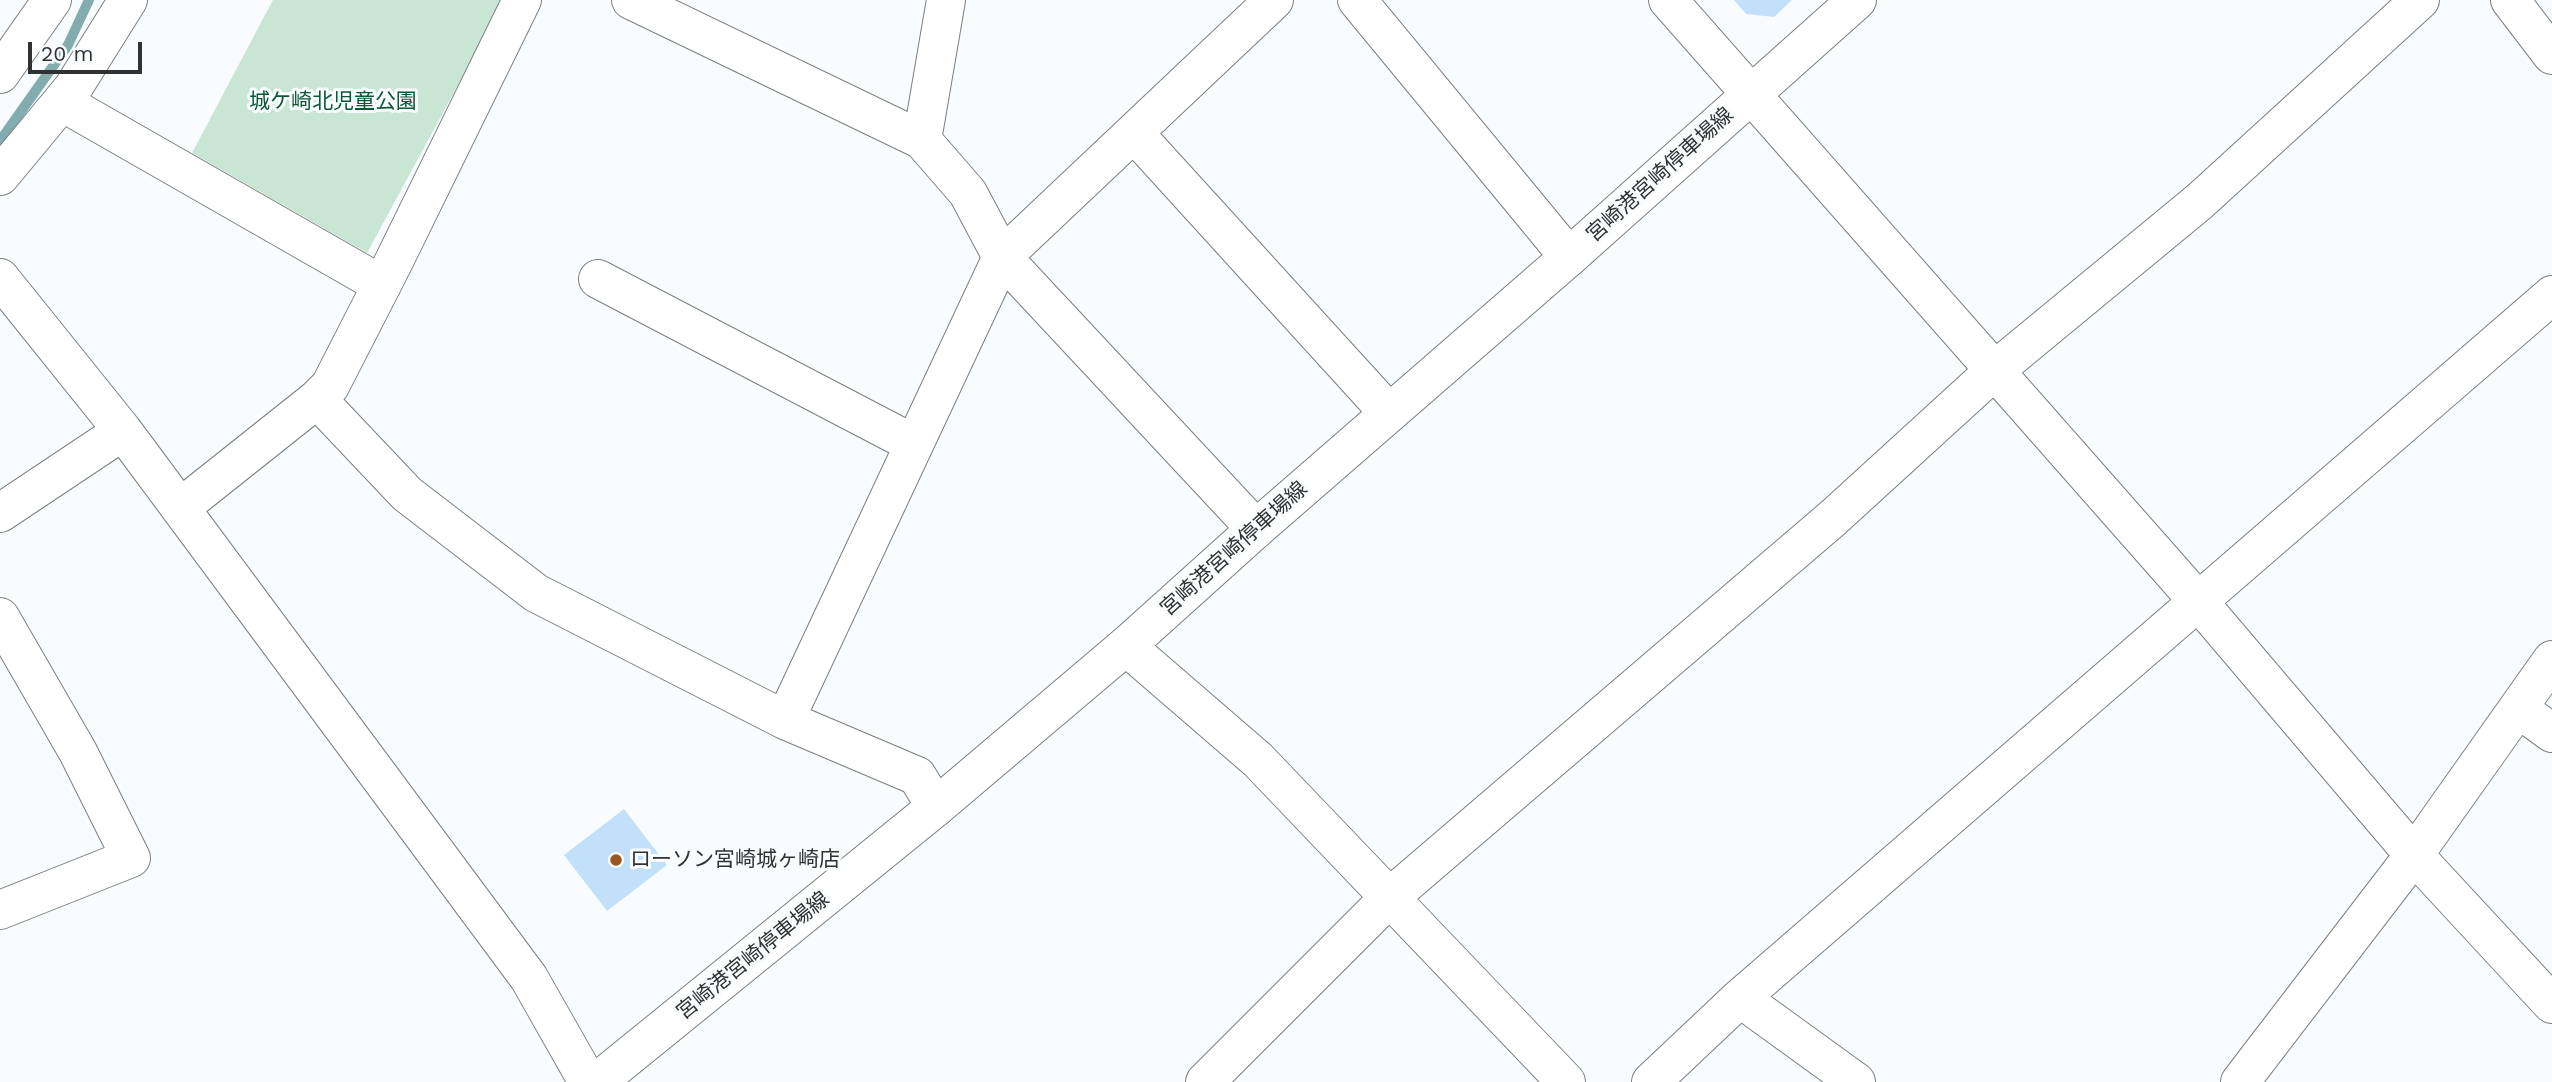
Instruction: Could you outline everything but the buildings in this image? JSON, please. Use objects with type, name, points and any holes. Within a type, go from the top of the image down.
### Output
[{"type":"street","points":[[0,74],[52,0]]},
{"type":"street","points":[[0,176],[62,102],[97,52],[128,0]]},
{"type":"street","points":[[180,508],[330,386],[522,0]]},
{"type":"street","points":[[631,0],[922,141],[968,193],[1002,257],[1256,528]]},
{"type":"street","points":[[922,141],[946,0]]},
{"type":"street","points":[[785,720],[1002,257],[1274,0]]},
{"type":"street","points":[[1357,0],[1569,257]]},
{"type":"street","points":[[1668,0],[1752,92],[1994,372],[2197,600],[2414,855],[2552,1004]]},
{"type":"street","name":"宮崎港宮崎停車場線","points":[[597,1082],[936,807],[1126,646],[1256,528],[1569,257],[1857,0]]},
{"type":"street","points":[[1205,1082],[1389,898],[1823,527],[1994,372],[2200,201],[2420,0]]},
{"type":"street","points":[[2510,0],[2552,55]]},
{"type":"street","points":[[62,102],[382,285]]},
{"type":"street","points":[[1134,132],[1389,413]]},
{"type":"street","points":[[0,278],[123,431],[529,978],[588,1082]]},
{"type":"street","points":[[598,279],[914,444]]},
{"type":"street","points":[[1651,1082],[1740,998],[2552,295]]},
{"type":"street","points":[[317,399],[407,494],[536,593],[785,720],[917,776],[936,807]]},
{"type":"street","points":[[0,513],[123,431]]},
{"type":"street","points":[[0,617],[78,752],[131,858],[0,910]]},
{"type":"street","points":[[1126,646],[1258,760],[1566,1082]]},
{"type":"street","points":[[2240,1082],[2414,855],[2552,660]]},
{"type":"street","points":[[2519,709],[2552,733]]},
{"type":"street","points":[[1740,998],[1856,1082]]},
{"type":"green space","name":"城ケ崎北児童公園","points":[[273,0],[504,0],[367,253],[192,153]]},
{"type":"waterway","points":[[0,141],[68,45],[89,0]]},
{"type":"place","name":"ローソン宮崎城ヶ崎店","points":[[616,860]]}]
